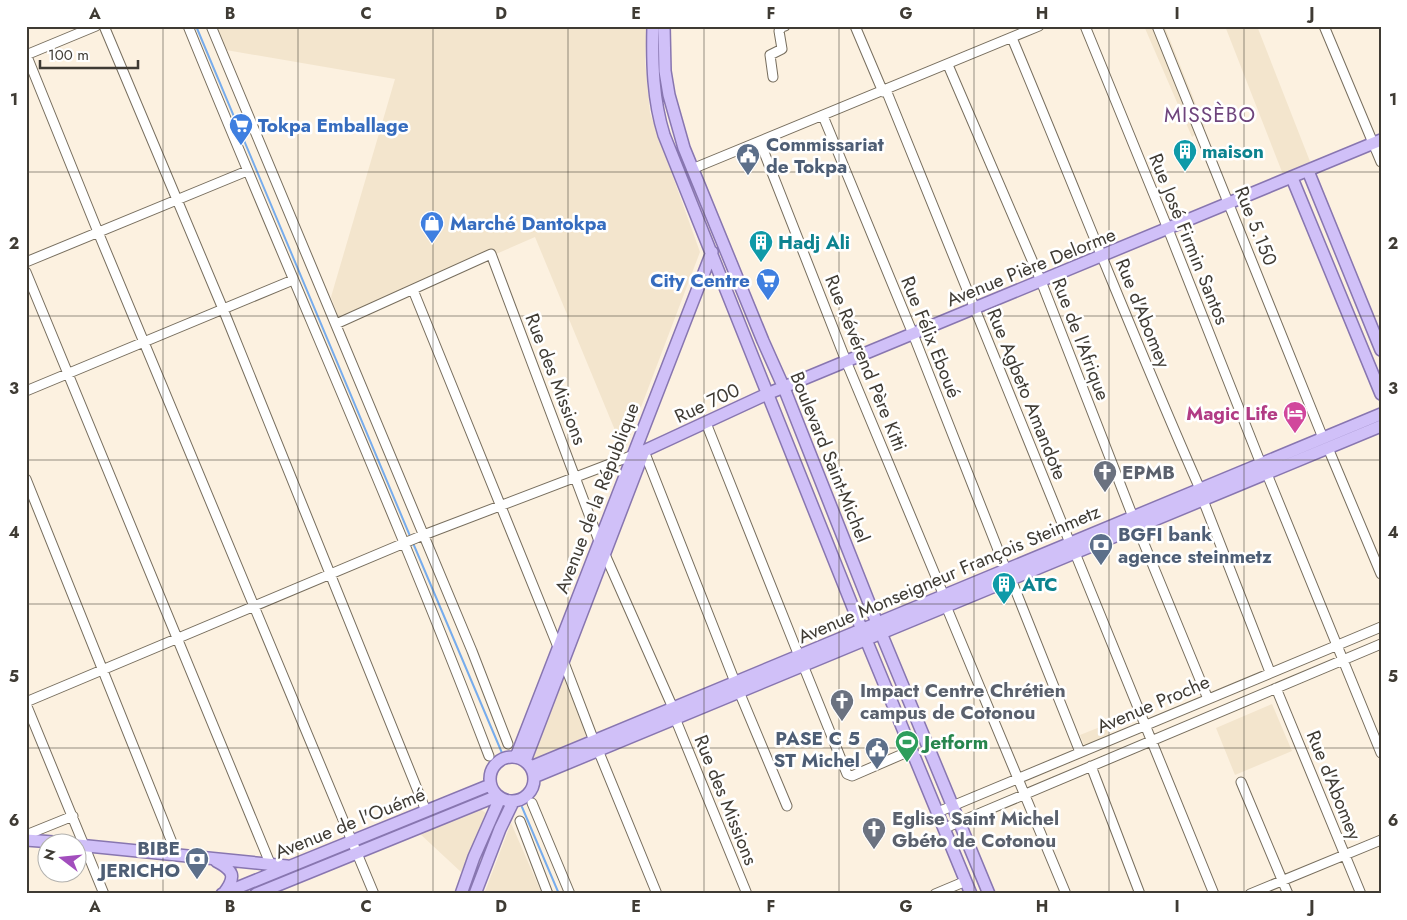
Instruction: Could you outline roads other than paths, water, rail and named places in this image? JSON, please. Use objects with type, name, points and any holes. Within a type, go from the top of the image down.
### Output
[{"type":"main road","name":"Boulevard Saint-Michel","points":[[653,26],[653,73],[661,125],[767,394],[971,894]]},
{"type":"main road","name":"Boulevard Saint-Michel","points":[[664,26],[664,58],[669,95],[684,148],[784,388],[989,894]]},
{"type":"main road","name":"Avenue Pière Delorme","points":[[784,388],[1377,142]]},
{"type":"main road","points":[[1308,171],[1381,350]]},
{"type":"main road","points":[[1292,178],[1381,394]]},
{"type":"main road","name":"Avenue de la République","points":[[526,766],[712,252]]},
{"type":"main road","name":"Rue 700","points":[[638,453],[784,388]]},
{"type":"main road","name":"Avenue Monseigneur François Steinmetz","points":[[526,766],[596,746],[1264,469],[1325,443],[1381,414]]},
{"type":"main road","name":"Avenue Monseigneur François Steinmetz","points":[[1325,443],[1381,426]]},
{"type":"main road","name":"Avenue de la République","points":[[526,766],[558,647],[599,541],[638,453]]},
{"type":"main road","points":[[506,758],[526,766],[534,784],[530,793],[522,799],[513,802],[498,797],[490,785],[491,772],[496,764],[506,758]]},
{"type":"main road","name":"Avenue de l'Ouémé","points":[[223,893],[272,868],[290,866],[490,785]]},
{"type":"main road","points":[[461,894],[498,797]]},
{"type":"main road","name":"Avenue de l'Ouémé","points":[[256,894],[281,889],[357,853],[498,797]]},
{"type":"main road","points":[[475,894],[500,829],[513,802]]},
{"type":"main road","points":[[88,846],[212,858],[272,868]]},
{"type":"main road","points":[[212,858],[226,866],[231,872],[231,884],[223,893]]},
{"type":"street","points":[[96,26],[26,54],[253,607],[374,894]]},
{"type":"street","points":[[104,26],[223,309],[426,811]]},
{"type":"street","points":[[188,26],[293,280],[406,542],[489,756]]},
{"type":"street","points":[[211,26],[472,651],[508,744]]},
{"type":"street","points":[[773,77],[770,55],[782,49],[779,31],[780,28],[786,26]]},
{"type":"street","name":"Rue Agbeto Amandote","points":[[855,26],[975,308],[1214,894]]},
{"type":"street","points":[[692,169],[1039,26]]},
{"type":"street","name":"Rue José Firmin Santos","points":[[1085,26],[1381,753]]},
{"type":"street","name":"Rue 5.150","points":[[1157,26],[1325,443],[1381,574]]},
{"type":"street","points":[[1324,26],[1377,142],[1381,162]]},
{"type":"street","name":"Rue d'Abomey","points":[[1012,38],[1201,494],[1270,672]]},
{"type":"street","name":"Rue de l'Afrique","points":[[948,65],[1041,281],[1135,522],[1208,699]]},
{"type":"street","name":"Rue Félix Eboué","points":[[823,116],[913,334],[1080,752]]},
{"type":"street","name":"Rue Révérend Père Kitti","points":[[760,142],[846,361],[1066,894]]},
{"type":"street","points":[[26,262],[247,171]]},
{"type":"street","name":"Rue des Missions","points":[[414,290],[491,254],[604,554],[674,713],[747,894]]},
{"type":"street","points":[[26,272],[281,889]]},
{"type":"street","points":[[26,391],[293,280]]},
{"type":"street","points":[[336,324],[414,290],[657,894]]},
{"type":"street","points":[[706,423],[846,774],[852,776],[912,750]]},
{"type":"street","points":[[77,832],[26,703],[422,535],[638,453],[787,806]]},
{"type":"street","points":[[26,478],[177,855]]},
{"type":"street","name":"Avenue Proche","points":[[938,812],[1381,627]]},
{"type":"street","name":"Avenue Proche","points":[[945,828],[1381,644]]},
{"type":"street","name":"Rue d'Abomey","points":[[1276,688],[1360,894]]},
{"type":"street","points":[[1091,766],[1140,894]]},
{"type":"street","points":[[1240,782],[1288,894]]},
{"type":"street","points":[[532,803],[570,894]]},
{"type":"street","points":[[26,835],[72,816]]},
{"type":"street","points":[[520,821],[548,894]]},
{"type":"street","points":[[1250,894],[1381,840]]},
{"type":"street","points":[[88,860],[104,894]]},
{"type":"street","points":[[935,894],[966,881]]},
{"type":"waterway","points":[[196,26],[410,536]]},
{"type":"waterway","points":[[413,543],[502,753]]},
{"type":"waterway","points":[[522,807],[559,894]]},
{"type":"place","name":"Tokpa Emballage","points":[[241,146]]},
{"type":"place","name":"maison","points":[[1185,172]]},
{"type":"place","name":"Commissariat de Tokpa","points":[[748,176]]},
{"type":"place","name":"Marché Dantokpa","points":[[432,244]]},
{"type":"place","name":"Hadj Ali","points":[[761,263]]},
{"type":"place","name":"City Centre","points":[[768,301]]},
{"type":"place","name":"Magic Life","points":[[1295,434]]},
{"type":"place","name":"EPMB","points":[[1105,493]]},
{"type":"place","name":"BGFI bank agence steinmetz","points":[[1101,566]]},
{"type":"place","name":"ATC","points":[[1004,605]]},
{"type":"place","name":"Impact Centre Chrétien campus de Cotonou","points":[[842,722]]},
{"type":"place","name":"Jetform","points":[[907,763]]},
{"type":"place","name":"PASE C 5 ST Michel","points":[[877,770]]},
{"type":"place","name":"Eglise Saint Michel Gbéto de Cotonou","points":[[874,850]]},
{"type":"place","name":"BIBE JERICHO","points":[[197,880]]},
{"type":"district","name":"MISSÈBO","points":[[1210,115]]}]
